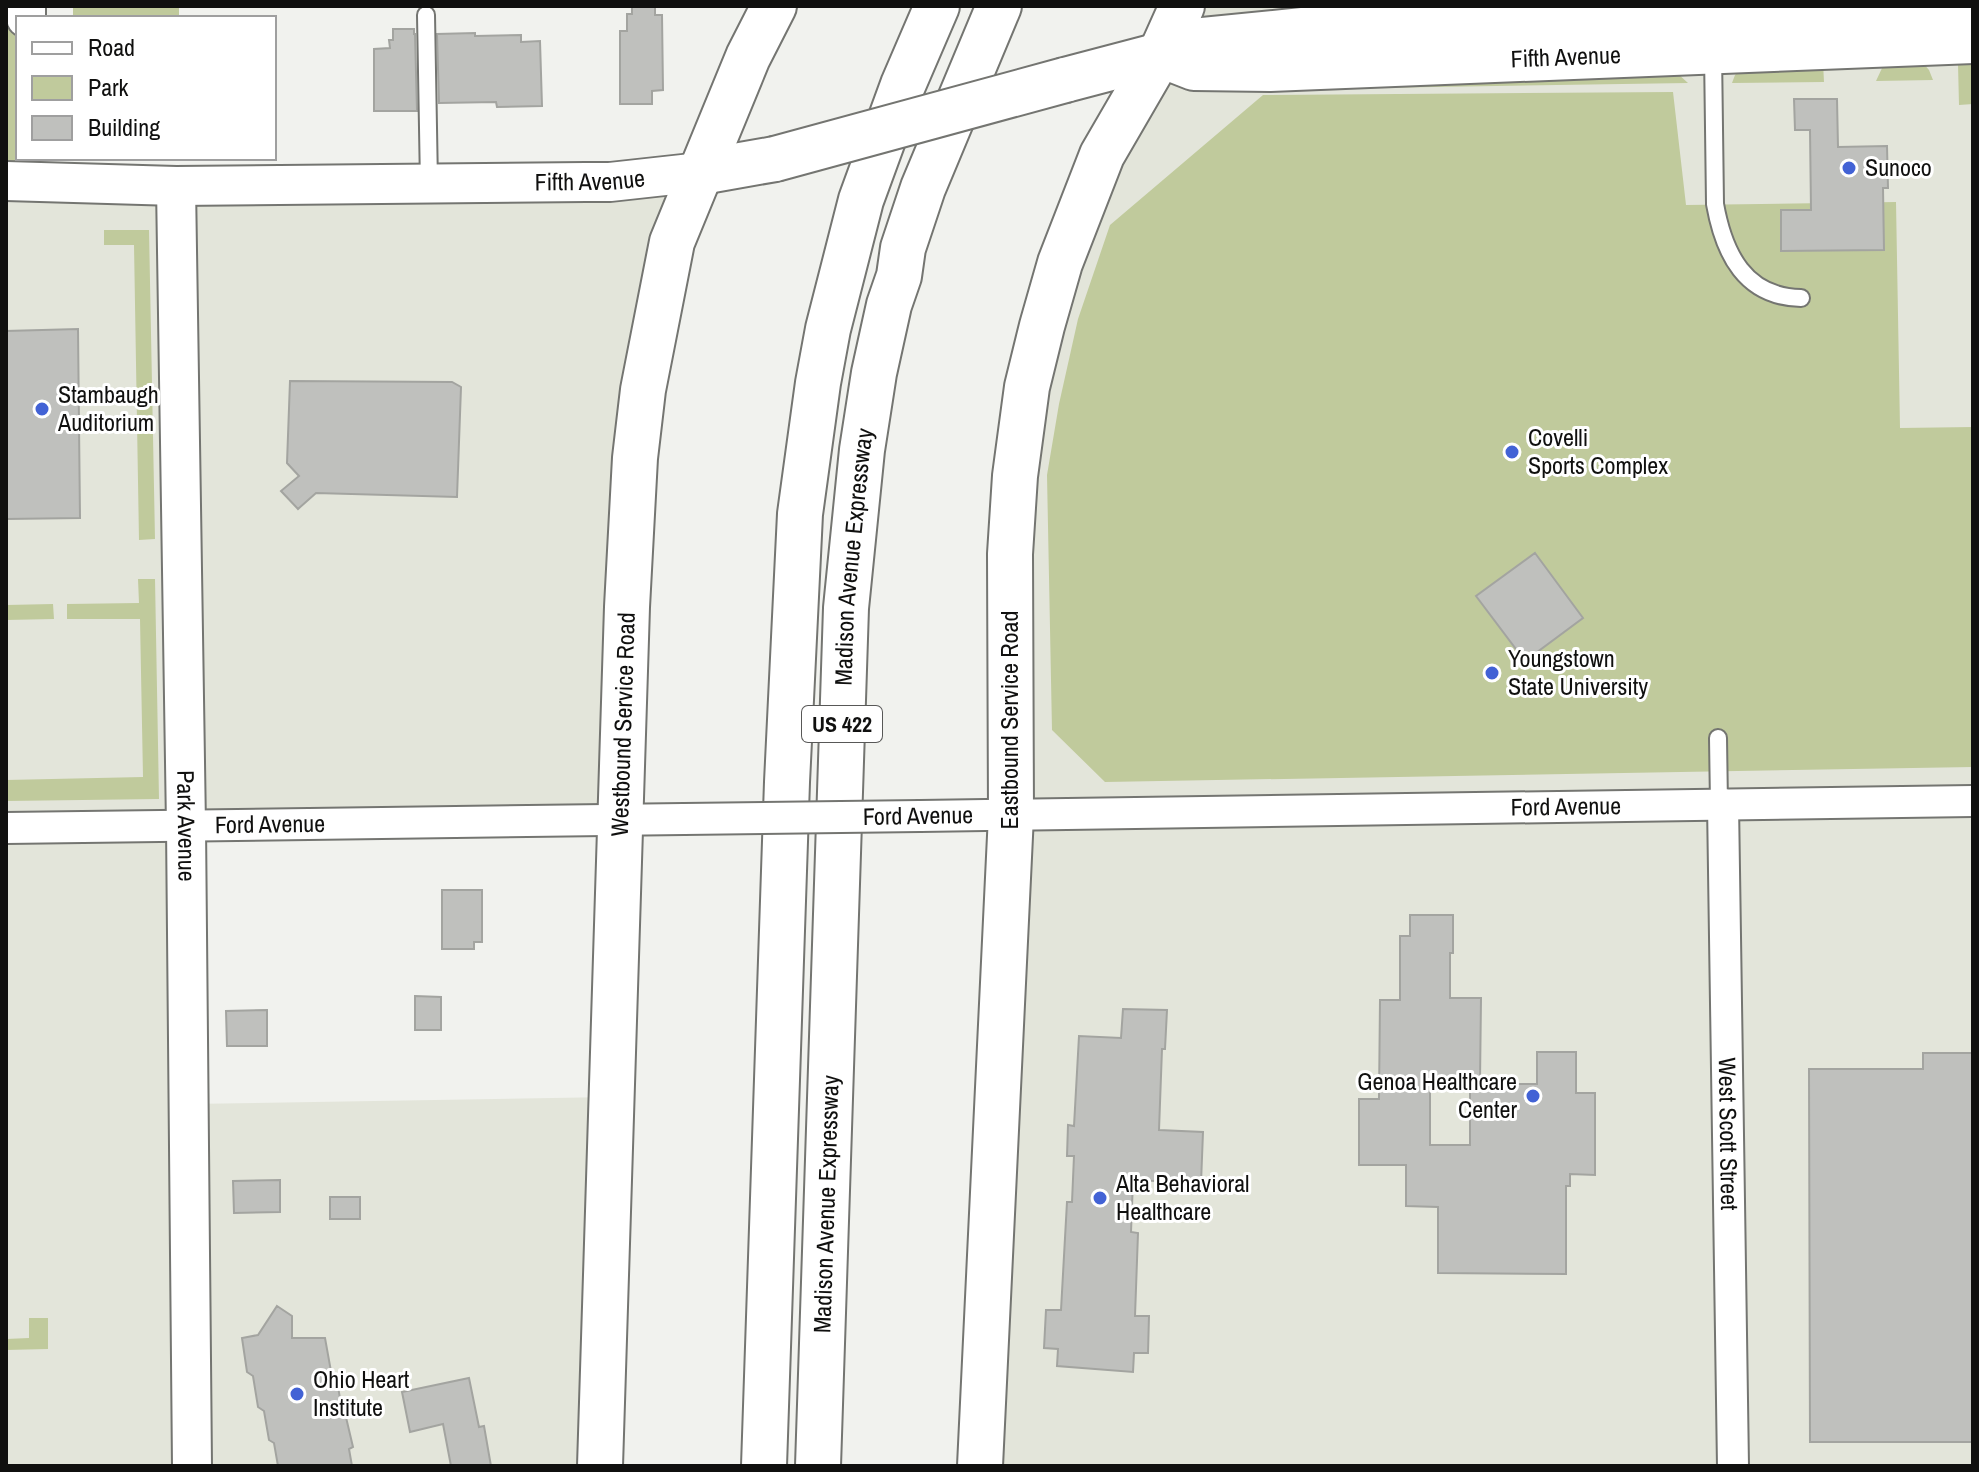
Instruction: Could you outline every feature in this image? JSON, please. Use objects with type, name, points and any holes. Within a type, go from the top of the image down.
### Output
[{"type":"main road","name":"Westbound Service Road","points":[[600,1466],[627,607],[635,458],[643,390],[672,242],[748,57],[774,6]]},
{"type":"main road","name":"US 422","points":[[764,1466],[787,782],[800,514],[820,369],[861,200],[903,85],[937,6]]},
{"type":"main road","name":"Madison Avenue Expressway","points":[[818,1466],[846,608],[862,450],[874,373],[889,305],[899,276],[903,248],[923,188],[999,6]]},
{"type":"main road","name":"Eastbound Service Road","points":[[980,1466],[1011,815],[1010,554],[1015,476],[1027,387],[1060,263],[1102,155],[1160,55],[1182,6]]},
{"type":"main road","points":[[1264,6],[1303,30]]},
{"type":"main road","name":"Fifth Avenue","points":[[1160,55],[1194,68],[1270,69],[1712,33],[1963,6]]},
{"type":"main road","name":"Fifth Avenue","points":[[701,172],[775,159],[1160,55],[1193,41],[1303,30],[1712,33],[1973,41]]},
{"type":"street","name":"Fifth Avenue","points":[[21,174],[176,186],[610,182],[701,172]]},
{"type":"street","name":"Park Avenue","points":[[176,186],[192,1466]]},
{"type":"street","name":"Ford Avenue","points":[[6,828],[1973,801]]},
{"type":"street","name":"West Scott Street","points":[[1721,804],[1733,1466]]},
{"type":"lane","points":[[426,15],[429,184]]},
{"type":"lane","points":[[1712,33],[1715,204],[1719,229],[1746,278],[1763,290],[1784,298],[1801,298]]},
{"type":"lane","points":[[1718,738],[1721,804]]},
{"type":"shaded area","name":"Youngstown State University","points":[[1182,6],[1973,6],[1973,1466],[980,1466],[1027,387]]},
{"type":"shaded area","points":[[701,172],[672,242],[620,820],[187,826],[189,1104],[611,1097],[600,1466],[6,1466],[6,182]]},
{"type":"green space","points":[[6,6],[26,6],[16,16],[16,160],[28,160],[28,183],[6,181]]},
{"type":"green space","points":[[73,6],[179,6],[179,16],[73,16]]},
{"type":"green space","points":[[1973,55],[1973,104],[1959,105],[1958,64],[1962,57]]},
{"type":"green space","points":[[1823,62],[1824,82],[1732,83],[1741,69]]},
{"type":"green space","points":[[1922,62],[1933,80],[1876,81],[1883,66]]},
{"type":"green space","points":[[1677,73],[1688,83],[1312,89]]},
{"type":"green space","name":"Covelli Sports Complex","points":[[1673,92],[1686,205],[1896,202],[1900,428],[1973,427],[1973,767],[1105,782],[1052,730],[1047,475],[1078,319],[1110,225],[1263,95]]},
{"type":"green space","points":[[104,230],[149,230],[155,539],[139,540],[134,245],[104,245]]},
{"type":"green space","points":[[138,579],[155,579],[159,799],[6,801],[6,780],[143,777],[140,619],[67,619],[67,604],[139,603]]},
{"type":"green space","points":[[53,604],[54,619],[6,620],[6,605]]},
{"type":"green space","points":[[29,1318],[48,1318],[48,1349],[6,1350],[6,1339],[29,1338]]},
{"type":"building","points":[[632,6],[655,6],[655,15],[662,15],[663,90],[652,91],[652,104],[620,104],[620,31],[627,31],[627,14],[632,14]]},
{"type":"building","points":[[393,29],[414,29],[417,111],[374,111],[374,49],[390,48]]},
{"type":"building","points":[[475,33],[475,36],[521,35],[521,42],[540,41],[542,106],[497,107],[496,102],[439,103],[437,34]]},
{"type":"building","points":[[1794,99],[1837,99],[1838,147],[1887,146],[1888,188],[1883,188],[1884,250],[1781,251],[1781,210],[1811,210],[1810,130],[1795,130]]},
{"type":"building","name":"Stambaugh Auditorium","points":[[78,329],[80,518],[6,519],[6,331]]},
{"type":"building","points":[[290,381],[452,382],[461,387],[457,497],[316,493],[298,509],[281,491],[299,476],[287,463]]},
{"type":"building","points":[[1535,553],[1583,618],[1525,661],[1476,596]]},
{"type":"building","points":[[442,890],[482,890],[482,942],[474,942],[474,949],[442,949]]},
{"type":"building","name":"Genoa Healthcare Center","points":[[1410,915],[1453,915],[1450,998],[1481,998],[1480,1082],[1430,1082],[1430,1145],[1470,1145],[1470,1084],[1537,1084],[1537,1052],[1576,1052],[1576,1093],[1595,1093],[1595,1175],[1570,1174],[1570,1186],[1566,1186],[1566,1274],[1438,1273],[1438,1207],[1406,1206],[1406,1165],[1359,1165],[1359,1099],[1379,1099],[1380,1000],[1400,1000],[1400,936],[1410,936]]},
{"type":"building","points":[[415,996],[441,997],[441,1030],[415,1030]]},
{"type":"building","name":"Alta Behavioral Healthcare","points":[[1123,1009],[1167,1010],[1159,1130],[1203,1132],[1201,1183],[1133,1180],[1131,1232],[1138,1233],[1135,1316],[1149,1316],[1148,1353],[1134,1353],[1133,1372],[1057,1366],[1058,1349],[1044,1348],[1046,1310],[1061,1310],[1067,1202],[1072,1202],[1074,1156],[1067,1156],[1068,1125],[1074,1126],[1079,1036],[1121,1038]]},
{"type":"building","points":[[267,1010],[267,1046],[227,1046],[226,1011]]},
{"type":"building","points":[[1923,1053],[1973,1053],[1973,1442],[1810,1442],[1809,1069],[1923,1069]]},
{"type":"building","points":[[280,1180],[280,1212],[234,1213],[233,1181]]},
{"type":"building","points":[[330,1197],[360,1197],[360,1219],[330,1219]]},
{"type":"building","name":"Ohio Heart Institute","points":[[277,1306],[292,1316],[292,1338],[325,1338],[332,1377],[337,1380],[353,1447],[349,1449],[352,1466],[278,1466],[264,1411],[258,1407],[253,1376],[247,1372],[242,1338],[258,1335]]},
{"type":"building","points":[[469,1378],[479,1427],[484,1426],[491,1466],[451,1466],[443,1424],[410,1432],[402,1392]]},
{"type":"place","name":"Sunoco","points":[[1849,168]]},
{"type":"place","name":"Stambaugh Auditorium","points":[[42,409]]},
{"type":"place","name":"Covelli Sports Complex","points":[[1512,452]]},
{"type":"place","name":"Youngstown State University","points":[[1492,673]]},
{"type":"place","name":"Genoa Healthcare Center","points":[[1533,1096]]},
{"type":"place","name":"Alta Behavioral Healthcare","points":[[1100,1198]]},
{"type":"place","name":"Ohio Heart Institute","points":[[297,1394]]}]
